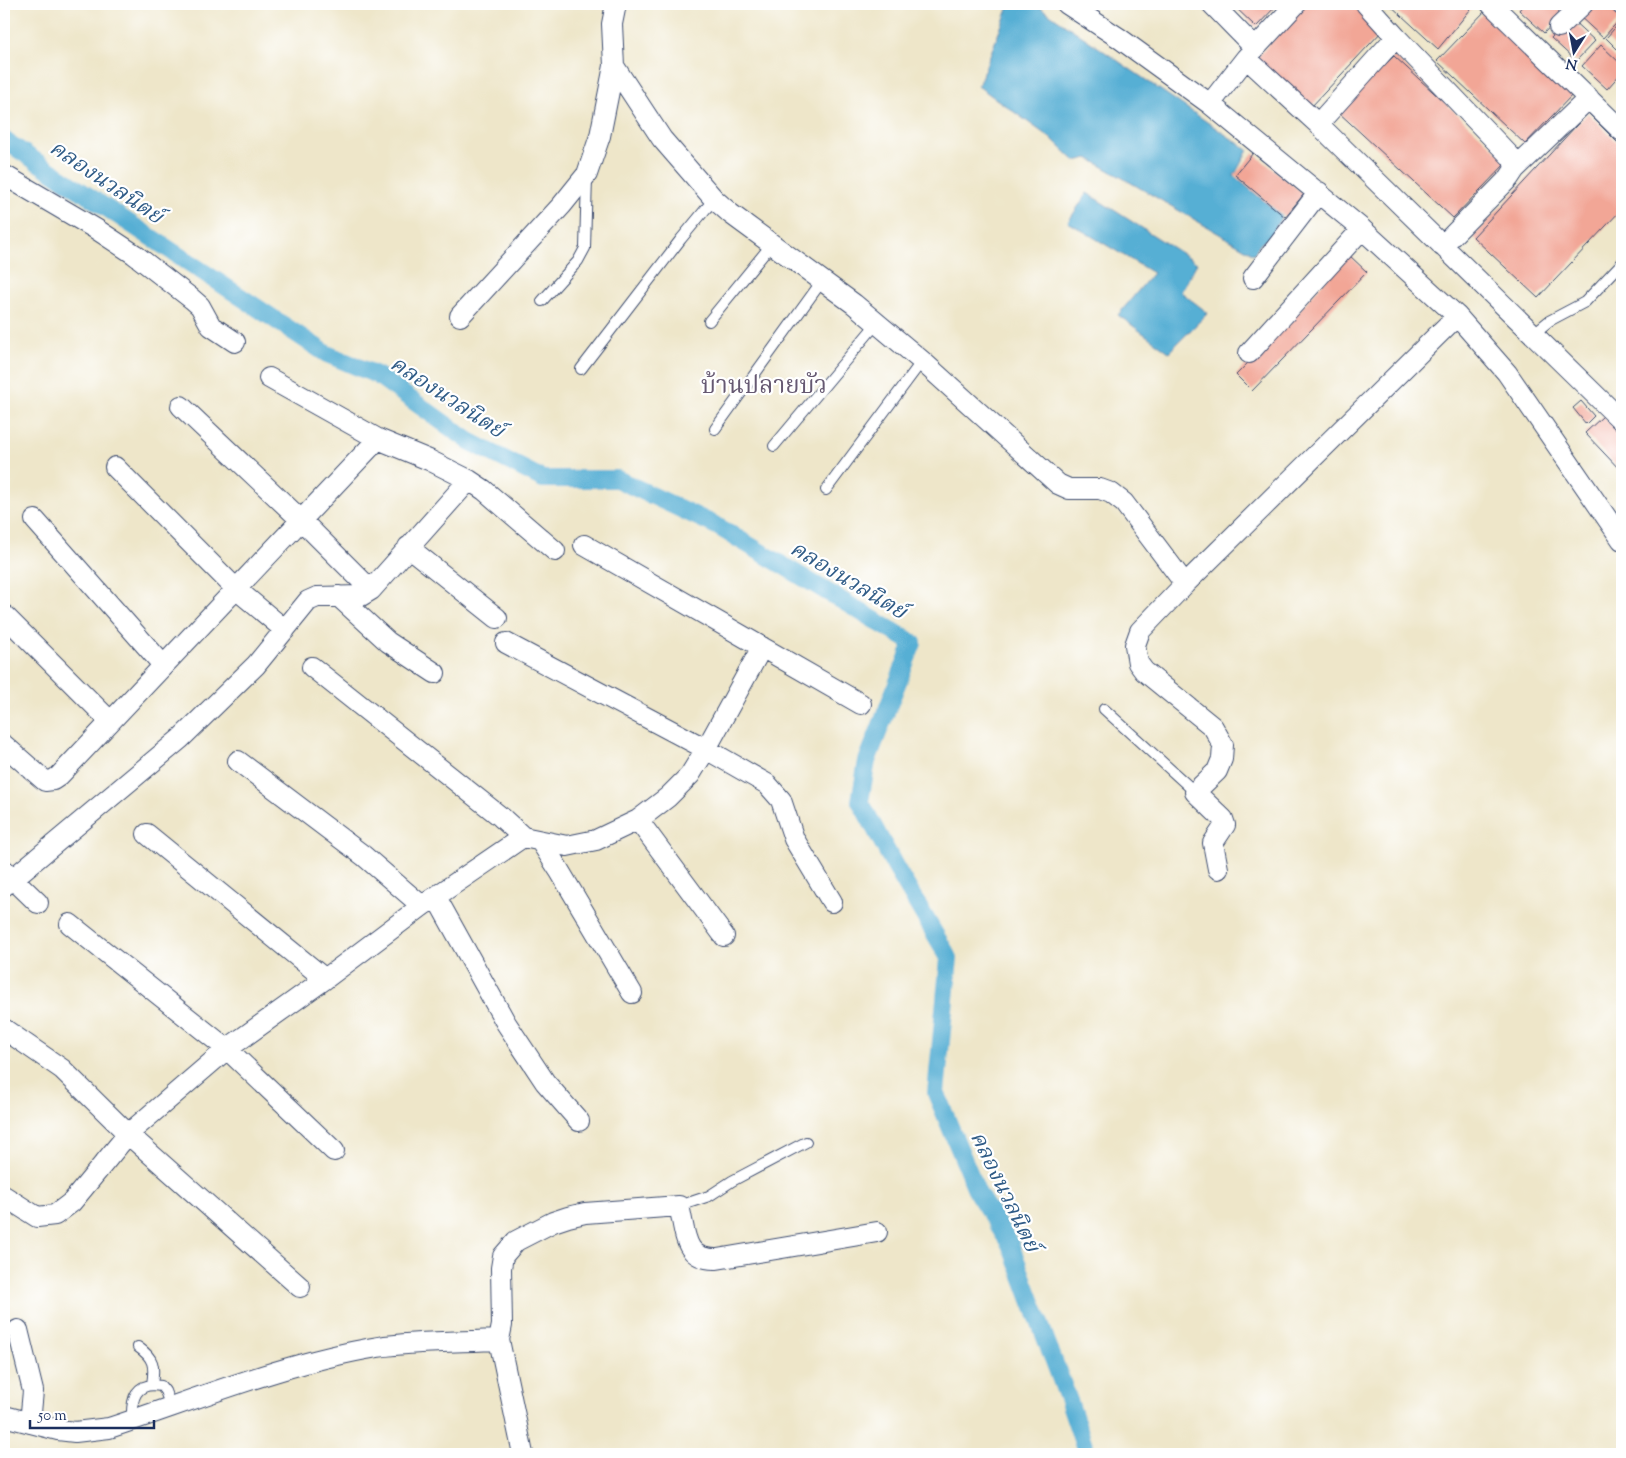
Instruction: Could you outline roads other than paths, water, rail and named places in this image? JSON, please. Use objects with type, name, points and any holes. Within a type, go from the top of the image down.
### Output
[{"type":"street","points":[[460,316],[566,200],[587,174],[600,136],[614,66],[612,24],[616,4]]},
{"type":"street","points":[[1067,4],[1119,38],[1210,104],[1362,229],[1457,316],[1507,373],[1622,540]]},
{"type":"street","points":[[1212,4],[1250,53],[1318,124],[1622,421]]},
{"type":"street","points":[[1210,104],[1250,53],[1296,4]]},
{"type":"street","points":[[1366,4],[1513,159],[1515,169]]},
{"type":"street","points":[[1491,4],[1622,130]]},
{"type":"street","points":[[1559,27],[1583,4]]},
{"type":"street","points":[[1318,124],[1396,37]]},
{"type":"street","points":[[614,66],[662,139],[714,199],[731,214],[877,323],[922,361],[1058,484],[1069,489],[1100,489],[1111,493],[1124,503],[1185,584]]},
{"type":"street","points":[[1442,246],[1509,178],[1515,169],[1588,98]]},
{"type":"street","points":[[4,175],[96,229],[134,254],[200,306],[211,326],[234,342]]},
{"type":"street","points":[[1254,278],[1318,192]]},
{"type":"street","points":[[1249,353],[1362,229]]},
{"type":"street","points":[[1218,869],[1213,851],[1213,843],[1225,825],[1223,819],[1195,792],[1217,771],[1222,759],[1222,745],[1213,727],[1144,671],[1138,663],[1135,645],[1140,630],[1457,316]]},
{"type":"street","points":[[269,378],[378,439],[429,460],[468,480],[484,490],[555,551]]},
{"type":"street","points":[[181,406],[301,520],[370,590]]},
{"type":"street","points":[[4,745],[45,781],[53,780],[378,439]]},
{"type":"street","points":[[115,467],[236,589],[284,630]]},
{"type":"street","points":[[38,903],[6,878],[180,739],[256,665],[308,601],[318,597],[361,596],[370,590],[468,480]]},
{"type":"street","points":[[36,520],[163,665]]},
{"type":"street","points":[[584,545],[861,704]]},
{"type":"street","points":[[408,547],[497,618]]},
{"type":"street","points":[[338,596],[388,642],[435,673]]},
{"type":"street","points":[[4,616],[110,721]]},
{"type":"street","points":[[506,642],[706,749],[767,784],[781,800],[794,839],[832,902]]},
{"type":"street","points":[[4,1196],[37,1218],[55,1215],[72,1202],[128,1134],[227,1049],[429,901],[532,839],[567,846],[596,840],[638,820],[668,798],[690,775],[762,647]]},
{"type":"street","points":[[312,667],[501,817],[532,839],[559,870],[632,993]]},
{"type":"street","points":[[238,761],[356,851],[429,901],[545,1082],[579,1121]]},
{"type":"street","points":[[638,820],[724,936]]},
{"type":"street","points":[[147,834],[325,979]]},
{"type":"street","points":[[70,924],[227,1049],[334,1152]]},
{"type":"street","points":[[4,1029],[62,1069],[128,1134],[300,1287]]},
{"type":"street","points":[[523,1454],[499,1340],[502,1325],[501,1268],[503,1256],[516,1241],[553,1222],[585,1213],[678,1206],[690,1250],[706,1259],[717,1259],[877,1232]]},
{"type":"street","points":[[18,1330],[33,1391],[30,1423]]},
{"type":"street","points":[[4,1416],[58,1430],[76,1432],[109,1428],[290,1368],[344,1354],[380,1347],[499,1340]]},
{"type":"lane","points":[[542,301],[578,261],[585,248],[587,174]]},
{"type":"lane","points":[[581,369],[714,199]]},
{"type":"lane","points":[[710,321],[772,244]]},
{"type":"lane","points":[[1533,334],[1555,317],[1585,302],[1622,263]]},
{"type":"lane","points":[[715,429],[822,281]]},
{"type":"lane","points":[[774,446],[877,323]]},
{"type":"lane","points":[[826,490],[922,361]]},
{"type":"lane","points":[[1104,709],[1195,792]]},
{"type":"lane","points":[[678,1206],[709,1196],[732,1181],[806,1142]]},
{"type":"lane","points":[[138,1348],[149,1355],[152,1363],[152,1384]]},
{"type":"lane","points":[[132,1420],[134,1396],[141,1388],[152,1384],[161,1386],[171,1407]]},
{"type":"water","points":[[1010,4],[1035,4],[1248,150],[1234,176],[1282,216],[1270,237],[1260,244],[1254,254],[1088,158],[1075,161],[1053,140],[978,86]]},
{"type":"water","points":[[1087,193],[1197,263],[1181,292],[1208,313],[1169,352],[1118,315],[1153,273],[1068,222]]},
{"type":"waterway","name":"คลองนวลนิตย์","points":[[4,140],[327,354],[377,375],[469,441],[543,479],[617,479],[717,526],[913,643],[867,761],[860,801],[896,868],[949,958],[936,1093],[978,1194],[1010,1244],[1087,1454]]},
{"type":"district","name":"บ้านปลายบัว","points":[[764,385]]}]
